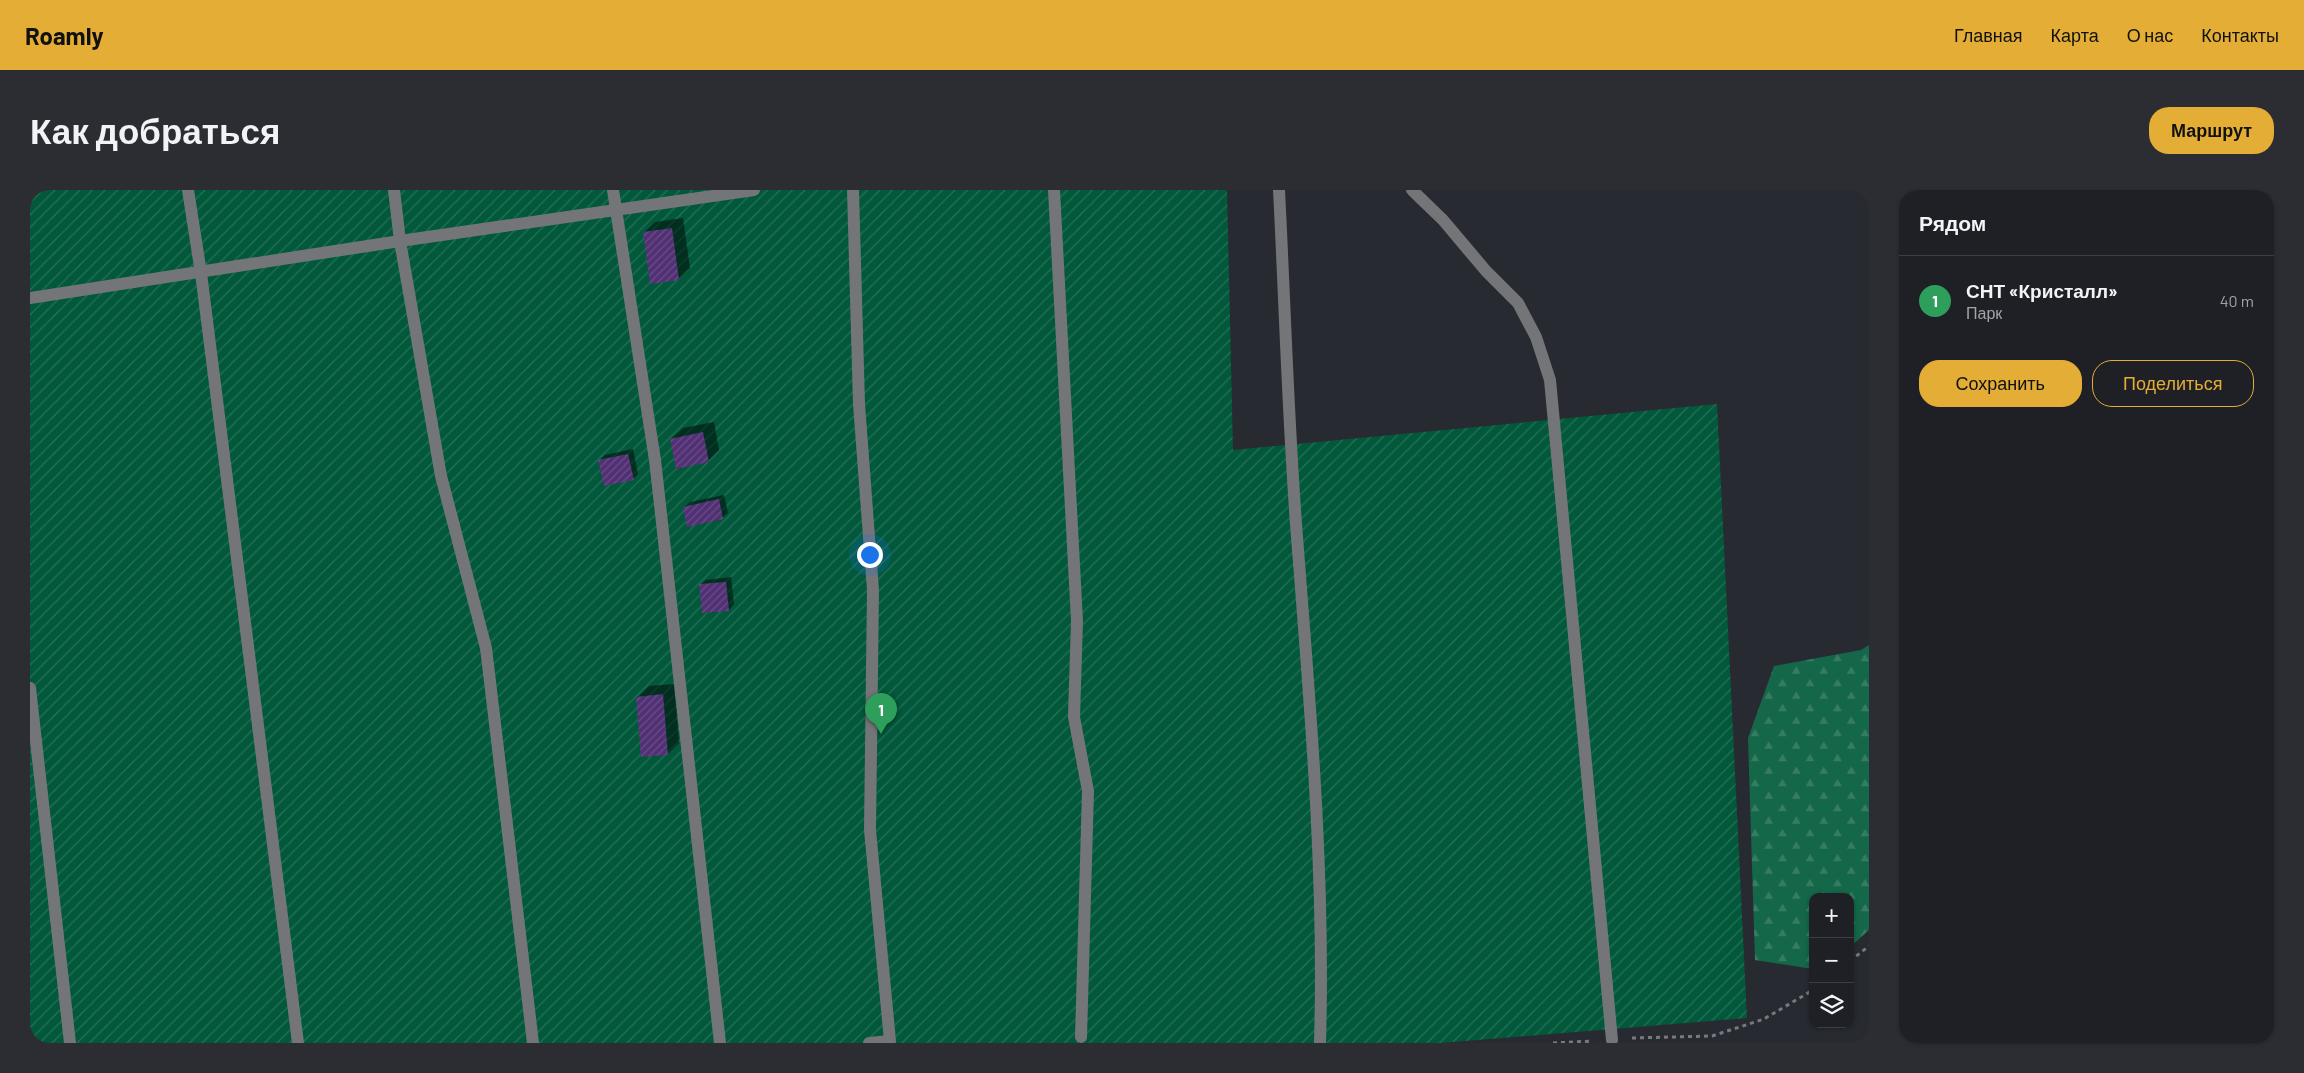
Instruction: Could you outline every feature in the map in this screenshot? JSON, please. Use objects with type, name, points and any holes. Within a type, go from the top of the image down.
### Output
[{"type":"street","points":[[188,190],[201,273],[298,1043]]},
{"type":"street","points":[[394,190],[400,240],[441,476],[486,648],[533,1043]]},
{"type":"street","points":[[614,190],[655,460],[720,1043]]},
{"type":"street","points":[[30,298],[201,273],[400,240],[754,190]]},
{"type":"street","points":[[853,190],[859,404],[873,590],[870,830],[890,1041],[870,1043]]},
{"type":"street","points":[[1054,190],[1077,621],[1074,717],[1088,790],[1081,1037]]},
{"type":"street","points":[[1279,190],[1297,535],[1309,681],[1322,969],[1320,1043]]},
{"type":"street","points":[[1412,190],[1443,220],[1486,271],[1518,303],[1536,337],[1550,380],[1612,1040]]},
{"type":"street","points":[[30,688],[70,1043]]},
{"type":"path","points":[[1854,958],[1869,946]]},
{"type":"path","points":[[1553,1043],[1682,1035],[1712,1036],[1764,1020],[1809,992]]},
{"type":"path","points":[[1712,1036],[1712,1043]]},
{"type":"green space","points":[[30,190],[1227,190],[1233,450],[1717,404],[1747,1018],[1441,1043],[30,1043]]},
{"type":"green space","points":[[1869,645],[1869,930],[1854,943],[1854,893],[1809,893],[1809,968],[1755,960],[1748,738],[1774,666],[1861,650]]},
{"type":"building","points":[[672,228],[679,280],[650,284],[643,232]]},
{"type":"building","points":[[703,432],[709,462],[676,469],[670,439]]},
{"type":"building","points":[[628,454],[634,480],[604,486],[598,460]]},
{"type":"building","points":[[719,499],[723,519],[687,527],[683,507]]},
{"type":"building","points":[[726,582],[729,611],[702,613],[699,584]]},
{"type":"building","points":[[663,694],[668,755],[641,757],[636,697]]},
{"type":"place","name":"СНТ «Кристалл»","points":[[881,734]]}]
